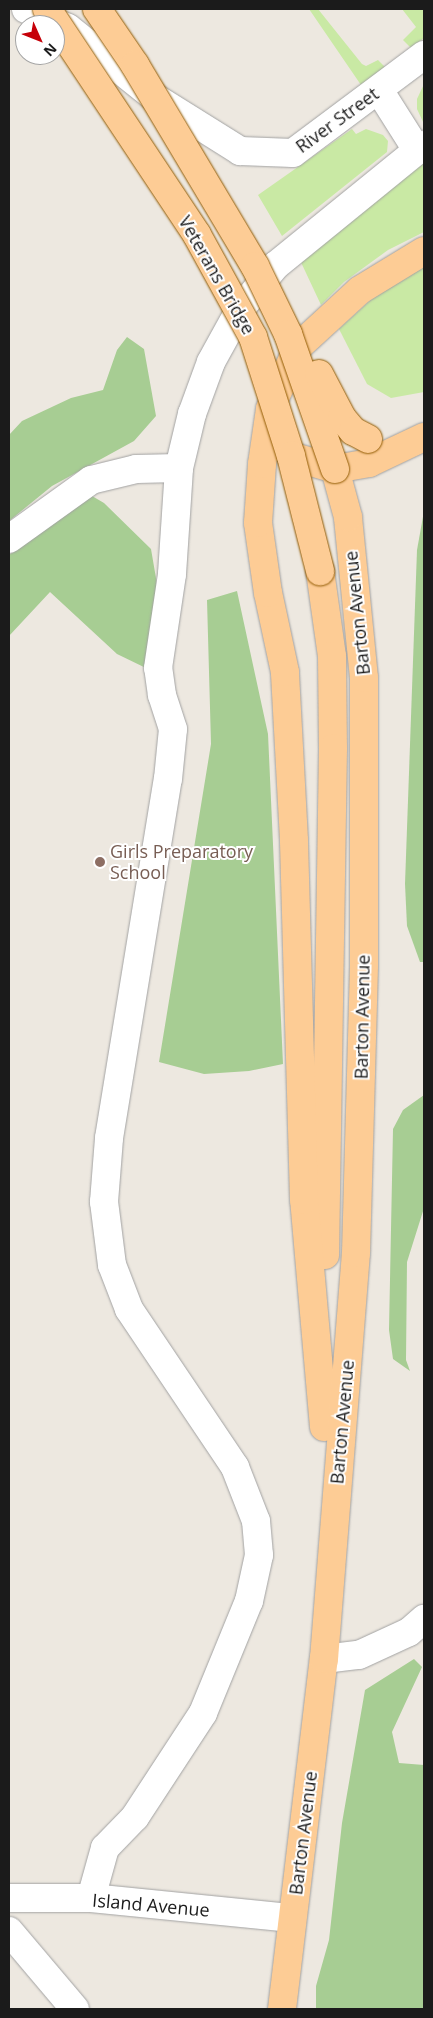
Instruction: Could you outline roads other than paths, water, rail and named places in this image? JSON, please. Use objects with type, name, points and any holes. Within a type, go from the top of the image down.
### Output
[{"type":"main road","name":"Veterans Bridge","points":[[47,9],[197,235],[248,329],[291,456],[320,572]]},
{"type":"main road","name":"Veterans Bridge","points":[[97,9],[135,65],[255,266],[288,334],[335,469]]},
{"type":"main road","points":[[135,65],[175,115],[241,216],[295,316],[328,396],[342,418],[353,431],[368,439],[385,440],[424,429]]},
{"type":"main road","points":[[324,1427],[304,1200],[294,840],[284,672],[268,594],[258,523],[262,464],[270,409],[298,347],[360,290],[424,251]]},
{"type":"main road","points":[[291,456],[335,469],[369,463],[424,437]]},
{"type":"main road","name":"Barton Avenue","points":[[282,2009],[324,1659],[356,1254],[364,965],[365,756],[363,646],[348,517],[335,469]]},
{"type":"main road","name":"Barton Avenue","points":[[320,572],[332,656],[333,748],[324,1427],[330,1567]]},
{"type":"street","name":"River Street","points":[[26,9],[68,28],[154,97],[240,151],[293,153],[424,55]]},
{"type":"street","points":[[91,1898],[105,1848],[135,1817],[203,1713],[249,1601],[258,1554],[256,1521],[235,1466],[129,1309],[112,1265],[104,1202],[109,1138],[174,729],[162,695],[158,668],[172,574],[179,468],[192,414],[211,362],[239,311],[275,266],[421,148],[379,90]]},
{"type":"street","points":[[9,539],[91,480],[136,469],[179,468]]},
{"type":"street","points":[[324,1659],[359,1655],[409,1632],[424,1619]]},
{"type":"street","name":"Island Avenue","points":[[9,1898],[91,1898],[292,1918]]},
{"type":"street","points":[[9,1931],[75,2009]]},
{"type":"place","name":"Girls Preparatory School","points":[[100,862]]}]
